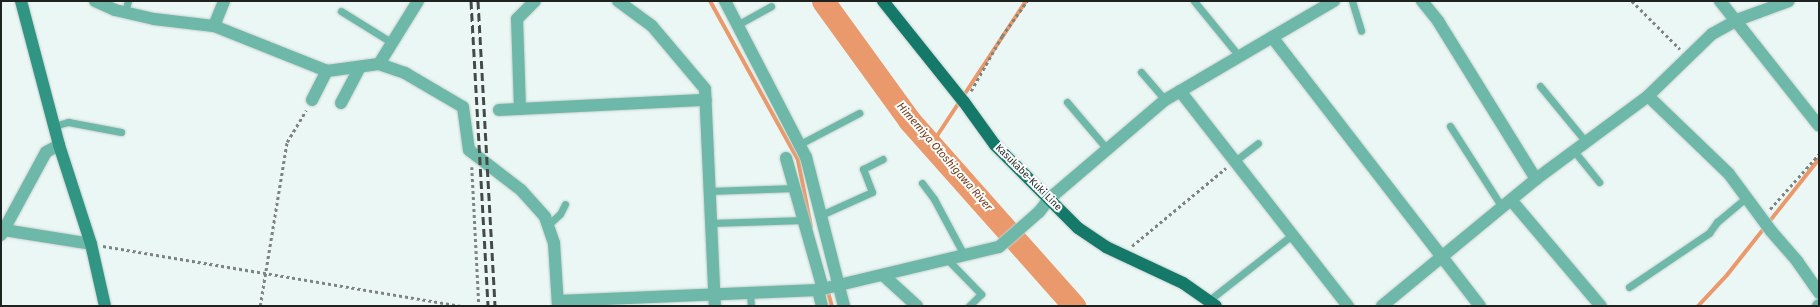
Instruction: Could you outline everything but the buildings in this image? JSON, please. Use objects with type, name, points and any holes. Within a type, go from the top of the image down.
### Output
[{"type":"main road","name":"Kasukabe-Kuki Line","points":[[883,1],[964,102],[995,145],[1078,228],[1106,247],[1172,277],[1212,303]]},
{"type":"street","points":[[21,1],[59,145],[91,244],[105,306]]},
{"type":"street","points":[[95,1],[214,26],[327,71],[379,64],[419,80],[463,107],[469,150],[521,190],[545,217],[554,243],[558,304],[714,300],[750,293],[820,289],[999,247],[1039,212],[1049,198],[1165,100],[1334,1]]},
{"type":"street","points":[[214,26],[224,1]]},
{"type":"street","points":[[379,64],[391,42],[418,1]]},
{"type":"street","points":[[520,109],[517,19],[535,1]]},
{"type":"street","points":[[724,1],[806,157],[844,306]]},
{"type":"street","points":[[1422,1],[1438,21],[1536,180]]},
{"type":"street","points":[[1720,1],[1737,20],[1819,126]]},
{"type":"street","points":[[1382,306],[1536,180],[1648,96],[1712,34],[1737,20],[1790,1]]},
{"type":"street","points":[[621,2],[652,26],[705,89],[714,300]]},
{"type":"street","points":[[1272,37],[1443,256],[1480,306]]},
{"type":"street","points":[[341,103],[360,67]]},
{"type":"street","points":[[312,100],[327,71]]},
{"type":"street","points":[[1180,91],[1348,306]]},
{"type":"street","points":[[1648,96],[1704,148],[1797,261],[1819,293]]},
{"type":"street","points":[[499,110],[706,100]]},
{"type":"street","points":[[59,145],[46,152],[3,233],[91,244]]},
{"type":"street","points":[[786,158],[804,220],[820,289],[822,306]]},
{"type":"street","points":[[1507,203],[1601,306]]},
{"type":"street","points":[[883,275],[917,306]]},
{"type":"lane","points":[[214,26],[230,1]]},
{"type":"lane","points":[[1194,1],[1239,56]]},
{"type":"lane","points":[[1352,1],[1362,31]]},
{"type":"lane","points":[[737,25],[771,6]]},
{"type":"lane","points":[[341,11],[391,42]]},
{"type":"lane","points":[[1141,72],[1165,100]]},
{"type":"lane","points":[[1540,86],[1586,142]]},
{"type":"lane","points":[[1067,102],[1107,149]]},
{"type":"lane","points":[[800,144],[859,113]]},
{"type":"lane","points":[[54,126],[68,122],[121,132]]},
{"type":"lane","points":[[1450,126],[1507,203]]},
{"type":"lane","points":[[1235,161],[1258,143]]},
{"type":"lane","points":[[1574,151],[1599,182]]},
{"type":"lane","points":[[821,214],[872,192],[863,169],[883,159]]},
{"type":"lane","points":[[922,183],[934,199],[964,255]]},
{"type":"lane","points":[[709,191],[795,188]]},
{"type":"lane","points":[[1629,288],[1709,233],[1717,222],[1746,198]]},
{"type":"lane","points":[[548,225],[560,214],[565,204]]},
{"type":"lane","points":[[711,223],[804,220]]},
{"type":"lane","points":[[1212,303],[1292,235]]},
{"type":"lane","points":[[947,259],[981,294],[970,306]]},
{"type":"lane","points":[[750,293],[751,306]]},
{"type":"path","points":[[964,102],[1002,36],[1027,1]]},
{"type":"path","points":[[1632,1],[1688,57]]},
{"type":"path","points":[[260,306],[288,142],[312,100]]},
{"type":"path","points":[[472,153],[479,306]]},
{"type":"path","points":[[1765,223],[1771,206],[1819,154]]},
{"type":"path","points":[[1122,254],[1235,161]]},
{"type":"path","points":[[91,244],[461,306]]},
{"type":"waterway","points":[[710,1],[798,160],[811,227]]},
{"type":"waterway","name":"Himemiya Otoshigawa River","points":[[823,1],[909,120],[1074,306]]},
{"type":"waterway","points":[[931,145],[1026,1]]},
{"type":"waterway","points":[[1698,306],[1727,275],[1819,159]]},
{"type":"waterway","points":[[827,289],[832,306]]},
{"type":"railway","points":[[471,1],[488,306]]},
{"type":"railway","points":[[478,1],[495,306]]}]
